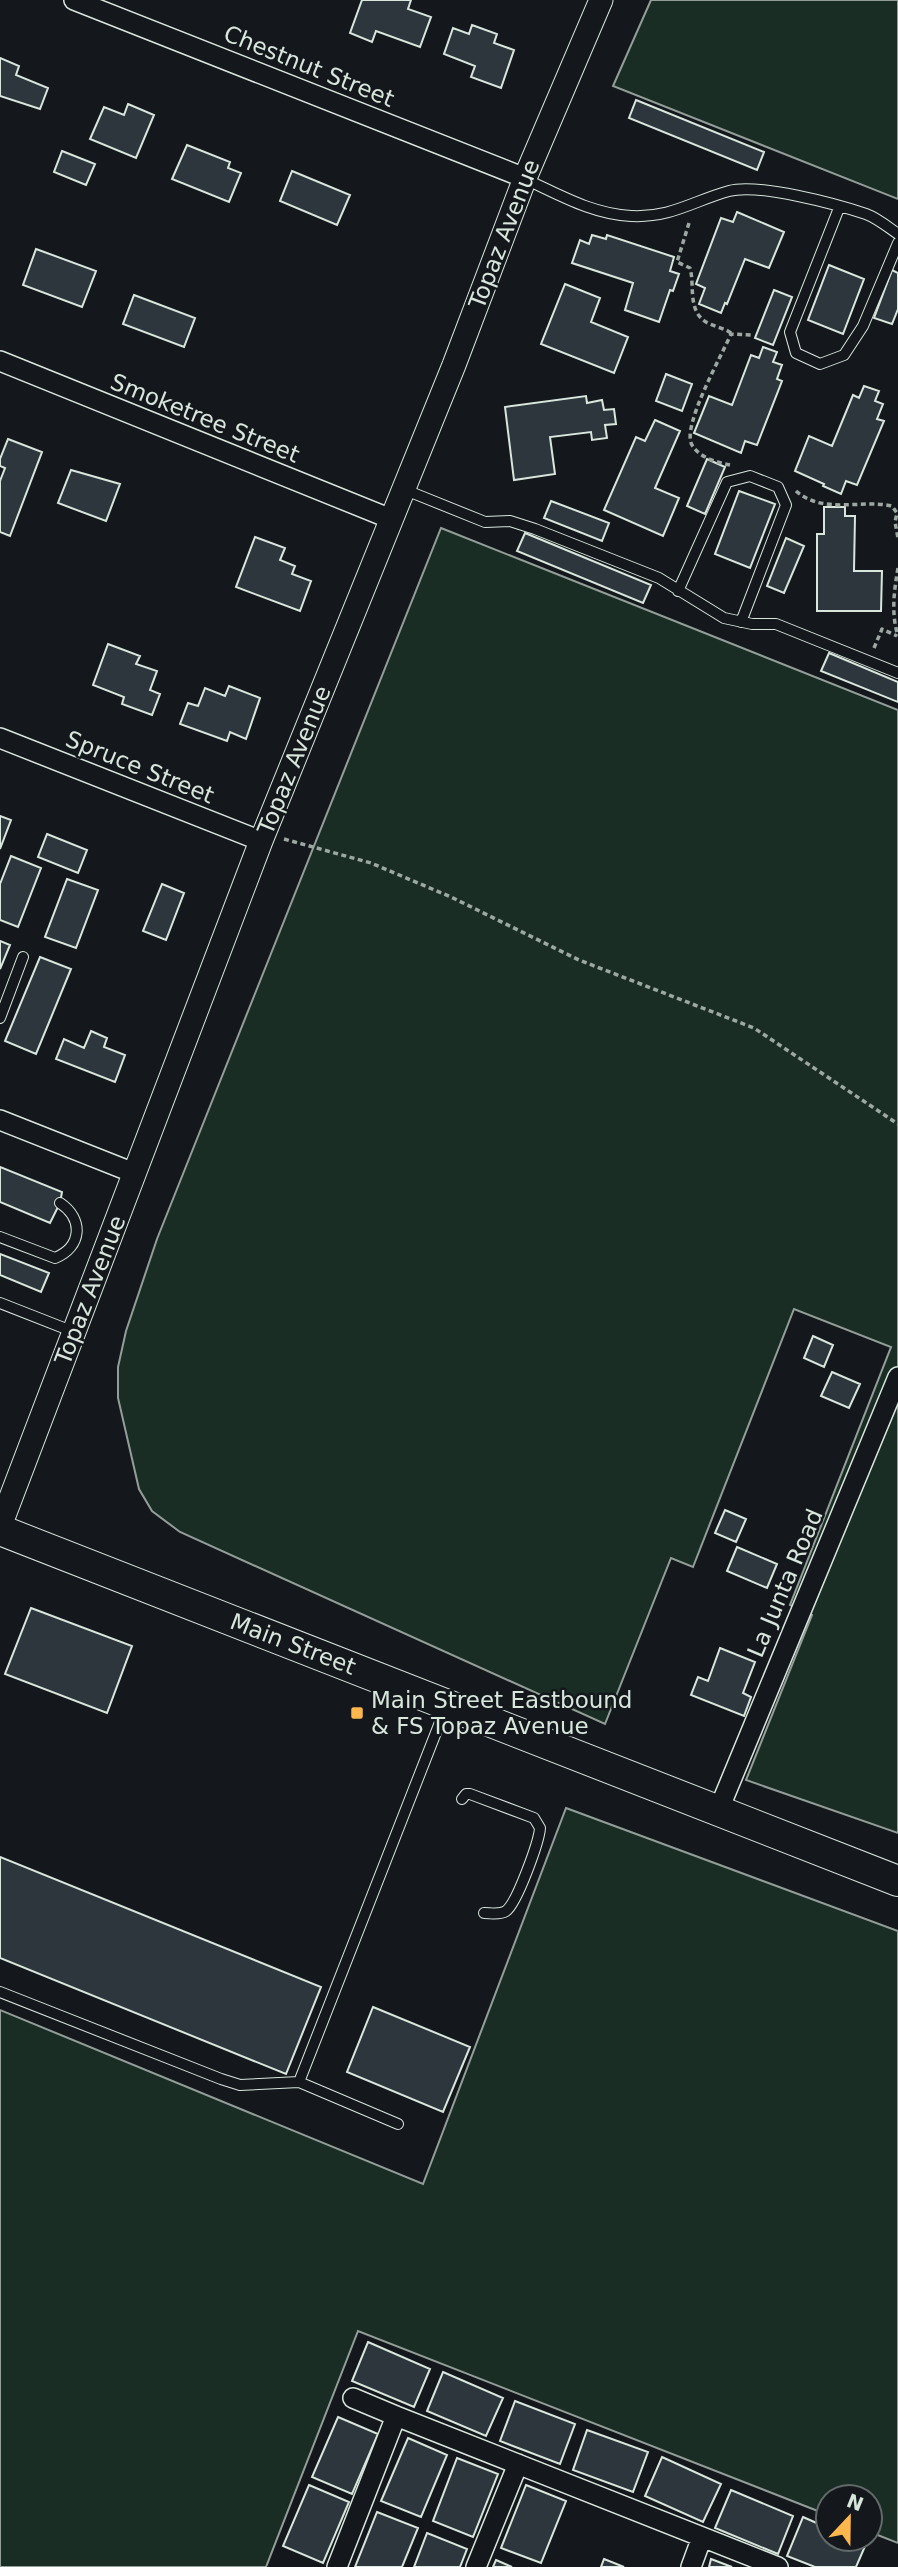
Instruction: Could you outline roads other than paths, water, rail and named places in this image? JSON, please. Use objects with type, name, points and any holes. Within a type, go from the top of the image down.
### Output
[{"type":"main road","name":"Main Street","points":[[0,1528],[898,1881]]},
{"type":"street","name":"Chestnut Street","points":[[75,0],[525,178]]},
{"type":"street","name":"Topaz Avenue","points":[[0,1528],[263,837],[454,365],[525,178],[601,0]]},
{"type":"street","name":"Smoketree Street","points":[[0,362],[391,519]]},
{"type":"street","name":"Spruce Street","points":[[0,738],[263,837]]},
{"type":"street","points":[[0,1120],[134,1173]]},
{"type":"street","name":"La Junta Road","points":[[719,1809],[898,1377]]},
{"type":"street","points":[[353,2398],[778,2567]]},
{"type":"street","points":[[337,2567],[396,2416]]},
{"type":"street","points":[[476,2567],[518,2464]]},
{"type":"street","points":[[691,2567],[702,2537]]},
{"type":"lane","points":[[525,178],[590,209],[631,216],[671,213],[729,191],[750,188],[781,192],[868,215],[898,234]]},
{"type":"lane","points":[[839,208],[790,332],[796,353],[820,365],[844,355],[863,326],[898,243]]},
{"type":"lane","points":[[678,591],[727,482],[750,477],[778,487],[786,505],[741,622]]},
{"type":"lane","points":[[403,489],[485,522],[510,521],[535,529],[659,578],[724,618],[776,624],[898,673]]},
{"type":"lane","points":[[0,1018],[23,957]]},
{"type":"lane","points":[[0,1237],[55,1258],[65,1254],[72,1247],[77,1231],[76,1220],[71,1210],[60,1203]]},
{"type":"lane","points":[[0,1303],[74,1332]]},
{"type":"lane","points":[[299,2082],[448,1704]]},
{"type":"lane","points":[[462,1799],[466,1794],[470,1794],[534,1818],[540,1828],[515,1899],[508,1909],[500,1913],[484,1913]]},
{"type":"lane","points":[[0,1992],[221,2079],[240,2085],[299,2082],[398,2124]]},
{"type":"place","name":"Main Street Eastbound & FS Topaz Avenue","points":[[357,1713]]}]
